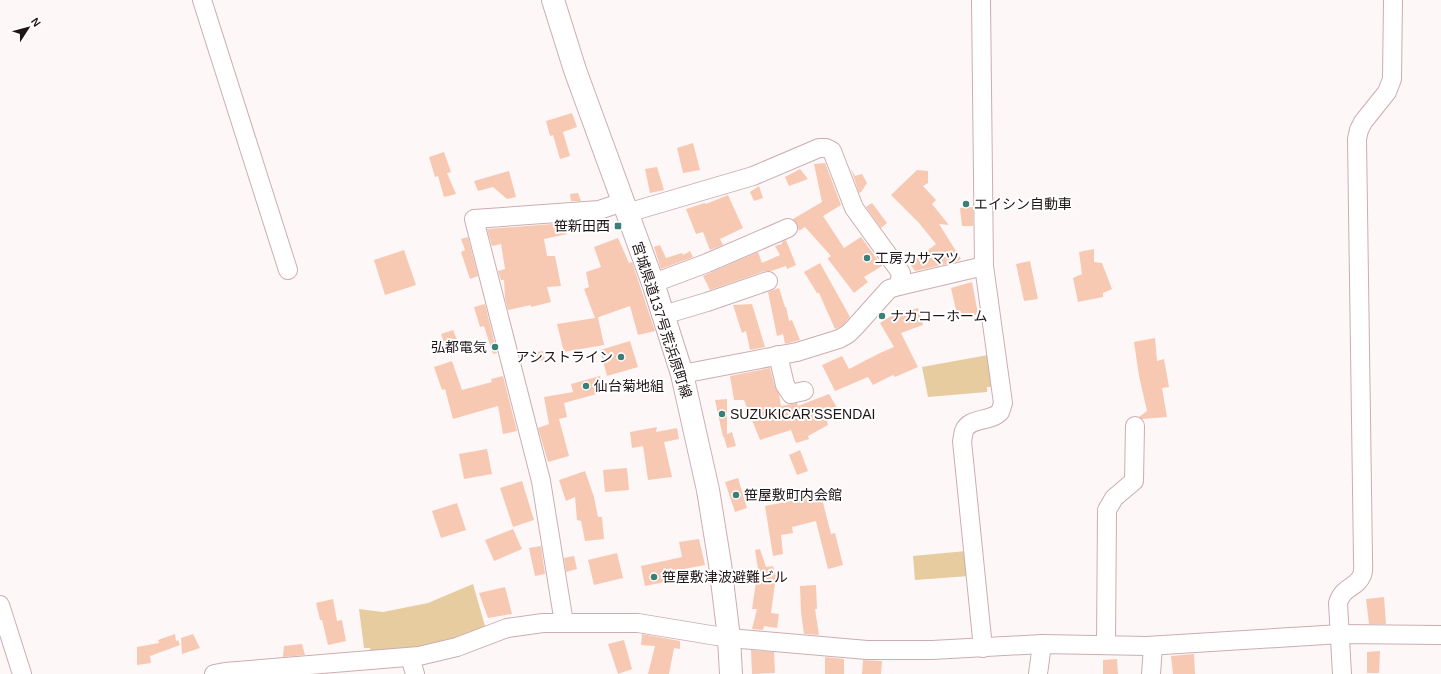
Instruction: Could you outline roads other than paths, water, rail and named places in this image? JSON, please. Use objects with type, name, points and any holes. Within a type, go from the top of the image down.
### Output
[{"type":"main road","name":"宮城県道137号荒浜原町線","points":[[553,0],[575,70],[654,286],[682,374],[709,498],[720,564],[732,674]]},
{"type":"street","points":[[202,0],[288,270]]},
{"type":"street","points":[[981,0],[984,266],[1003,403],[1000,411],[995,415],[967,426],[964,431],[962,441],[983,648]]},
{"type":"street","points":[[1342,674],[1341,634],[1338,603],[1340,595],[1360,580],[1363,574],[1357,139],[1363,122],[1391,85],[1394,0]]},
{"type":"street","points":[[564,623],[541,481],[474,219],[625,208],[732,183],[753,176],[819,148],[826,148],[832,151],[854,208],[901,273],[899,286]]},
{"type":"street","points":[[659,281],[708,263],[788,228]]},
{"type":"street","points":[[682,374],[797,352],[839,339],[848,334],[889,289],[984,266]]},
{"type":"street","points":[[670,313],[707,302],[768,280]]},
{"type":"street","points":[[778,355],[785,385],[791,394],[804,391]]},
{"type":"street","points":[[1106,645],[1107,510],[1114,498],[1134,481],[1135,426]]},
{"type":"street","points":[[0,605],[22,674]]},
{"type":"street","points":[[214,674],[419,656],[457,647],[507,628],[525,625],[564,623],[638,623],[729,638],[867,650],[932,650],[1042,644],[1159,645],[1341,634],[1441,635]]},
{"type":"street","points":[[1038,674],[1042,644]]},
{"type":"street","points":[[1151,674],[1159,645]]},
{"type":"street","points":[[410,657],[415,674]]},
{"type":"place","name":"エイシン自動車","points":[[966,204]]},
{"type":"place","name":"笹新田西","points":[[618,226]]},
{"type":"place","name":"工房カサマツ","points":[[867,258]]},
{"type":"place","name":"ナカコーホーム","points":[[882,316]]},
{"type":"place","name":"弘都電気","points":[[495,347]]},
{"type":"place","name":"アシストライン","points":[[621,357]]},
{"type":"place","name":"仙台菊地組","points":[[586,386]]},
{"type":"place","name":"SUZUKICAR’SSENDAI","points":[[722,414]]},
{"type":"place","name":"笹屋敷町内会館","points":[[736,495]]},
{"type":"place","name":"笹屋敷津波避難ビル","points":[[654,577]]}]
